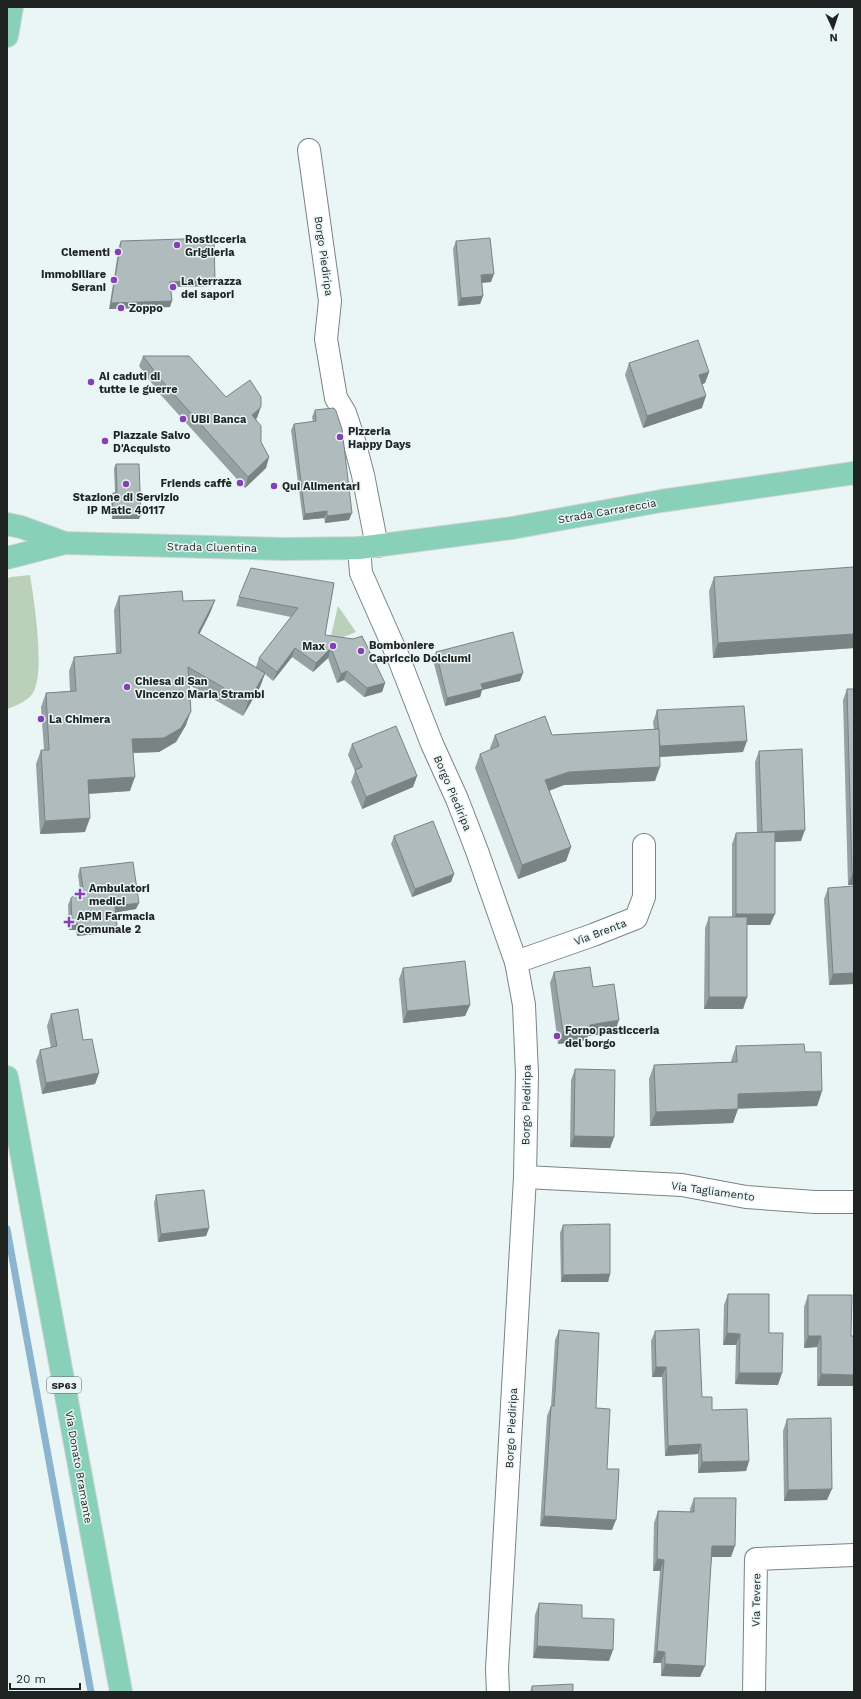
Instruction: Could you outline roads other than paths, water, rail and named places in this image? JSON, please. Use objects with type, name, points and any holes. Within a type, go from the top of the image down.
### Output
[{"type":"main road","points":[[7,23],[12,7]]},
{"type":"main road","points":[[7,36],[12,7]]},
{"type":"main road","name":"Strada Carrareccia","points":[[368,547],[512,528],[661,501],[854,472]]},
{"type":"main road","name":"Strada Cluentina","points":[[7,524],[21,527],[65,543]]},
{"type":"main road","name":"Strada Cluentina","points":[[7,558],[65,543],[284,549],[368,547]]},
{"type":"main road","name":"Via Donato Bramante","points":[[7,1077],[120,1692]]},
{"type":"street","name":"Borgo Piediripa","points":[[309,150],[330,301],[326,339],[336,398],[345,413],[353,437],[368,547],[361,573],[399,659],[432,744],[457,799],[477,850],[516,962],[524,1005],[527,1074],[525,1177],[498,1661],[498,1692]]},
{"type":"street","name":"Via Brenta","points":[[516,962],[636,918],[644,897],[644,845]]},
{"type":"street","name":"Via Tagliamento","points":[[525,1177],[682,1185],[746,1197],[815,1202],[854,1202]]},
{"type":"street","name":"Via Tevere","points":[[754,1692],[756,1559],[854,1555]]},
{"type":"waterway","points":[[7,1229],[91,1692]]},
{"type":"place","name":"Rosticceria Griglieria","points":[[177,245]]},
{"type":"place","name":"Clementi","points":[[118,252]]},
{"type":"place","name":"Immobiliare Serani","points":[[114,280]]},
{"type":"place","name":"La terrazza dei sapori","points":[[173,287]]},
{"type":"place","name":"Zoppo","points":[[121,308]]},
{"type":"place","name":"Ai caduti di tutte le guerre","points":[[91,382]]},
{"type":"place","name":"UBI Banca","points":[[183,419]]},
{"type":"place","name":"Pizzeria Happy Days","points":[[340,437]]},
{"type":"place","name":"Piazzale Salvo D'Acquisto","points":[[105,441]]},
{"type":"place","name":"Friends caffè","points":[[240,483]]},
{"type":"place","name":"Stazione di Servizio IP Matic 40117","points":[[126,484]]},
{"type":"place","name":"Qui Alimentari","points":[[274,486]]},
{"type":"place","name":"Max","points":[[333,646]]},
{"type":"place","name":"Bomboniere Capriccio Dolciumi","points":[[361,651]]},
{"type":"place","name":"Chiesa di San Vincenzo Maria Strambi","points":[[127,687]]},
{"type":"place","name":"La Chimera","points":[[41,719]]},
{"type":"place","name":"Ambulatori medici","points":[[80,894]]},
{"type":"place","name":"APM Farmacia Comunale 2","points":[[69,922]]},
{"type":"place","name":"Forno pasticceria del borgo","points":[[557,1036]]}]
